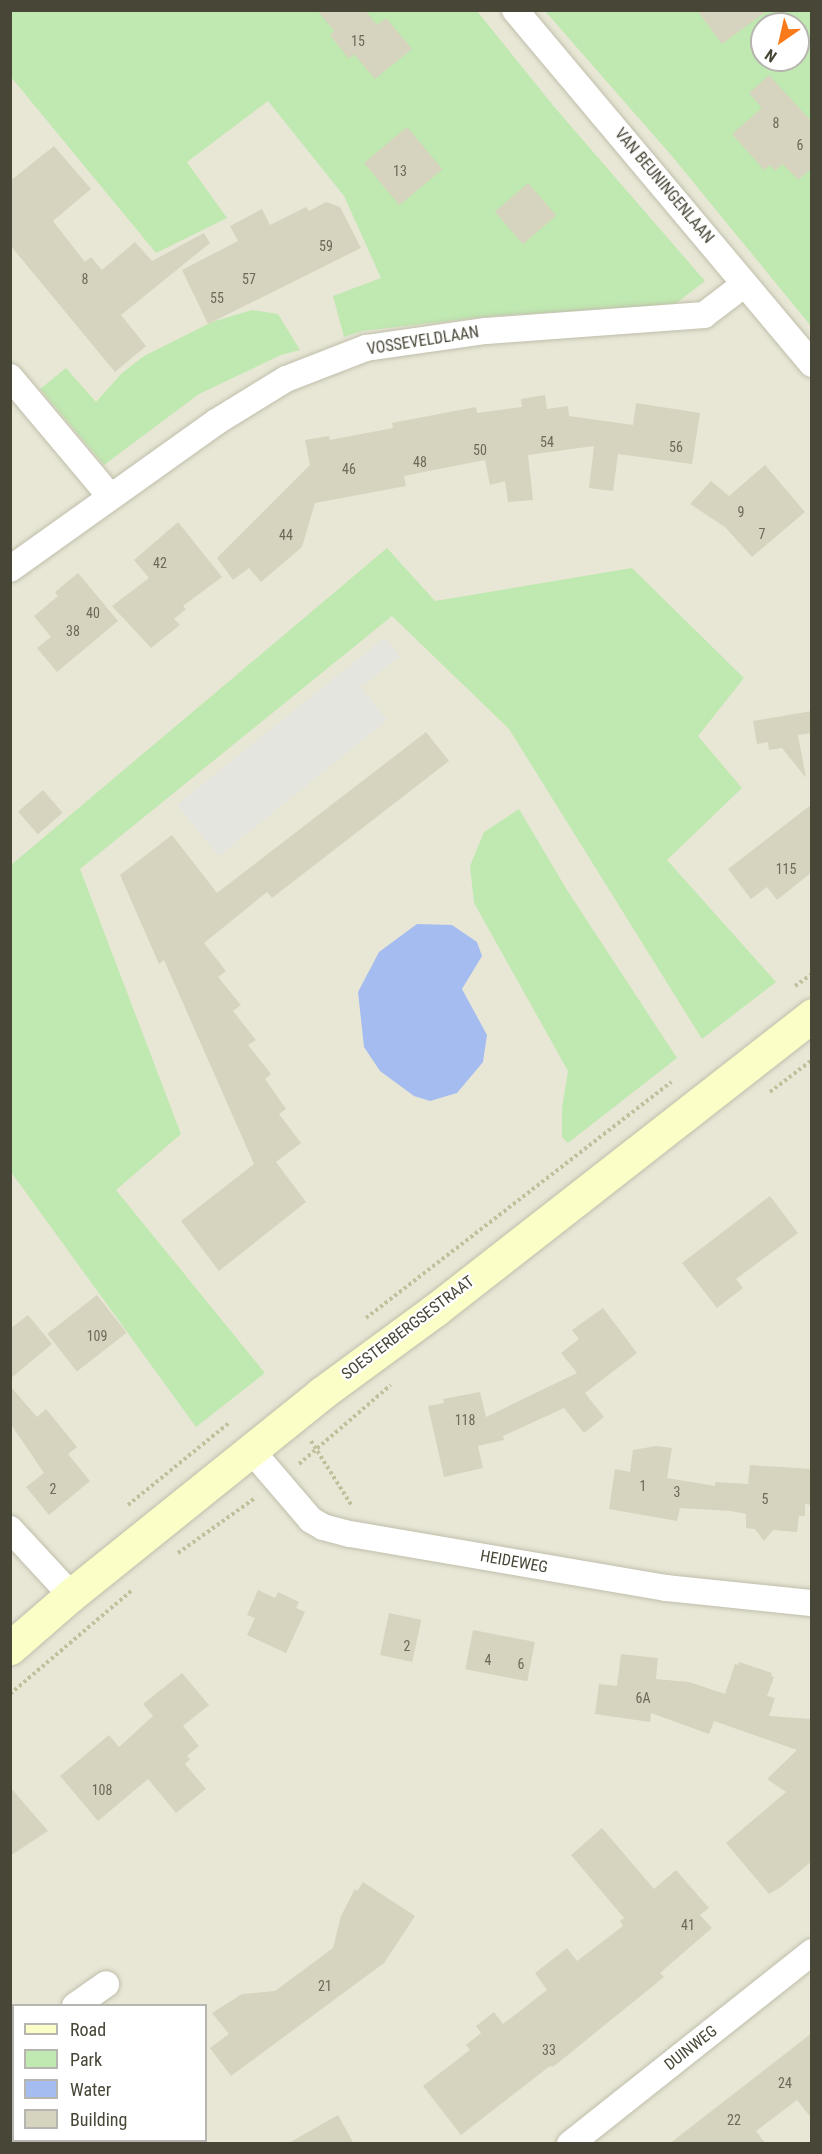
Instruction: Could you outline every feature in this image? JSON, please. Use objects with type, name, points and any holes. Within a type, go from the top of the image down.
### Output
[{"type":"main road","name":"SOESTERBERGSESTRAAT","points":[[10,1648],[71,1595],[250,1450],[812,1015]]},
{"type":"street","name":"VAN BEUNINGENLAAN","points":[[515,10],[812,364]]},
{"type":"street","name":"VOSSEVELDLAAN","points":[[10,569],[216,422],[286,379],[366,348],[486,332],[685,319],[704,315],[745,284]]},
{"type":"street","points":[[10,377],[110,496]]},
{"type":"street","name":"HEIDEWEG","points":[[250,1450],[311,1520],[323,1527],[371,1538],[666,1588],[812,1603]]},
{"type":"street","points":[[10,1528],[71,1595]]},
{"type":"street","name":"DUINWEG","points":[[570,2144],[809,1960]]},
{"type":"street","points":[[78,2004],[106,1984]]},
{"type":"path","points":[[793,988],[812,974]]},
{"type":"path","points":[[765,1096],[812,1060]]},
{"type":"path","points":[[358,1324],[680,1075]]},
{"type":"path","points":[[171,1558],[277,1481],[346,1421],[398,1380]]},
{"type":"path","points":[[120,1512],[237,1417]]},
{"type":"path","points":[[316,1449],[371,1538]]},
{"type":"path","points":[[10,1694],[135,1587]]},
{"type":"shaded area","points":[[11,11],[811,11],[811,2143],[11,2143]]},
{"type":"shaded area","points":[[384,638],[400,656],[361,687],[387,720],[219,856],[177,805]]},
{"type":"green space","points":[[10,11],[477,11],[556,109],[705,281],[674,305],[492,316],[362,331],[344,337],[333,296],[381,278],[344,196],[268,101],[187,162],[227,218],[156,253],[11,77]]},
{"type":"green space","points":[[545,11],[811,11],[811,326],[671,155]]},
{"type":"green space","points":[[252,310],[278,314],[300,350],[281,355],[199,394],[104,465],[40,389],[66,368],[96,402],[122,373],[144,356],[212,322]]},
{"type":"green space","points":[[387,548],[435,601],[632,568],[744,678],[698,736],[742,788],[667,860],[776,982],[702,1039],[509,729],[392,616],[80,869],[181,1134],[116,1190],[265,1373],[196,1427],[11,1172],[11,865]]},
{"type":"green space","points":[[519,809],[567,890],[677,1058],[568,1143],[562,1137],[562,1108],[568,1071],[474,903],[470,866],[484,832]]},
{"type":"water","points":[[417,924],[452,925],[477,942],[482,956],[462,989],[487,1035],[483,1062],[457,1093],[430,1101],[414,1096],[380,1071],[364,1047],[358,992],[379,952]]},
{"type":"building","points":[[317,10],[365,10],[377,25],[386,18],[412,49],[375,79],[354,54],[349,59],[330,35],[334,31]]},
{"type":"building","points":[[697,10],[768,10],[750,12],[750,23],[722,44]]},
{"type":"building","points":[[769,75],[812,122],[812,168],[798,180],[783,164],[775,171],[770,165],[764,170],[732,134],[762,108],[749,93]]},
{"type":"building","points":[[407,127],[442,169],[399,205],[364,163]]},
{"type":"building","points":[[54,146],[91,189],[53,221],[85,262],[91,257],[102,270],[135,242],[152,261],[204,233],[210,243],[121,315],[146,346],[115,372],[10,245],[10,181]]},
{"type":"building","points":[[528,183],[556,215],[523,244],[495,212]]},
{"type":"building","points":[[326,202],[340,207],[361,248],[208,324],[182,270],[238,241],[230,226],[262,209],[270,225],[306,207],[309,211]]},
{"type":"building","points":[[545,395],[547,409],[568,406],[569,416],[633,425],[636,403],[700,413],[692,464],[618,454],[613,491],[589,488],[594,446],[528,455],[533,500],[508,502],[505,481],[490,485],[485,460],[444,468],[404,476],[406,486],[315,503],[302,547],[261,582],[249,568],[233,580],[217,558],[310,465],[305,440],[329,436],[330,440],[393,428],[392,423],[476,407],[477,413],[522,407],[521,399]]},
{"type":"building","points":[[765,465],[805,512],[752,557],[725,527],[690,504],[711,481],[729,496]]},
{"type":"building","points":[[178,522],[222,577],[183,606],[186,609],[174,619],[180,625],[151,648],[112,606],[149,578],[134,560]]},
{"type":"building","points":[[78,573],[118,621],[57,672],[37,648],[51,637],[34,616],[58,596],[55,592]]},
{"type":"building","points":[[812,711],[812,733],[798,735],[806,778],[782,748],[769,750],[768,742],[757,744],[753,721]]},
{"type":"building","points":[[426,732],[449,761],[272,898],[267,892],[204,943],[226,971],[218,977],[241,1005],[233,1011],[256,1040],[248,1045],[271,1074],[265,1079],[286,1109],[279,1114],[301,1143],[276,1162],[306,1202],[219,1271],[181,1221],[254,1164],[164,960],[159,964],[120,875],[172,835],[217,893]]},
{"type":"building","points":[[43,790],[63,813],[38,834],[18,812]]},
{"type":"building","points":[[812,804],[812,872],[777,900],[767,887],[751,899],[728,869]]},
{"type":"building","points":[[770,1196],[798,1233],[736,1279],[743,1288],[717,1308],[682,1263]]},
{"type":"building","points":[[97,1295],[127,1333],[77,1372],[47,1334]]},
{"type":"building","points":[[603,1308],[637,1353],[585,1393],[604,1417],[584,1433],[564,1408],[503,1436],[504,1440],[478,1446],[483,1468],[444,1477],[428,1406],[444,1403],[443,1399],[480,1392],[486,1417],[577,1373],[561,1353],[579,1339],[572,1330]]},
{"type":"building","points":[[28,1315],[52,1344],[10,1379],[10,1329]]},
{"type":"building","points":[[10,1386],[37,1417],[46,1409],[77,1447],[68,1454],[90,1481],[49,1515],[26,1487],[44,1473],[10,1423]]},
{"type":"building","points":[[656,1446],[672,1448],[667,1478],[715,1486],[715,1482],[748,1484],[750,1465],[812,1469],[812,1505],[805,1504],[805,1516],[799,1516],[797,1532],[773,1530],[764,1541],[755,1529],[746,1528],[746,1514],[680,1508],[677,1521],[609,1509],[615,1469],[630,1472],[633,1450]]},
{"type":"building","points":[[258,1590],[275,1598],[278,1592],[299,1602],[296,1608],[305,1612],[286,1653],[247,1635],[255,1618],[247,1615]]},
{"type":"building","points":[[389,1613],[421,1620],[412,1662],[380,1655]]},
{"type":"building","points":[[473,1630],[535,1642],[527,1681],[465,1669]]},
{"type":"building","points":[[621,1654],[658,1658],[656,1679],[689,1682],[725,1694],[735,1664],[738,1665],[739,1662],[772,1673],[771,1676],[774,1677],[767,1696],[775,1698],[769,1716],[812,1719],[812,1861],[781,1887],[769,1894],[726,1843],[786,1792],[767,1779],[797,1750],[714,1721],[709,1734],[651,1713],[650,1722],[595,1714],[599,1684],[617,1686]]},
{"type":"building","points":[[182,1673],[209,1705],[183,1726],[199,1746],[187,1756],[190,1759],[185,1764],[206,1789],[176,1813],[148,1779],[98,1821],[60,1776],[109,1735],[119,1747],[153,1716],[143,1704]]},
{"type":"building","points":[[10,1787],[48,1831],[10,1856]]},
{"type":"building","points":[[602,1828],[654,1889],[676,1870],[709,1908],[700,1915],[712,1928],[660,1973],[664,1977],[553,2067],[550,2066],[461,2135],[423,2086],[470,2050],[466,2045],[481,2033],[476,2026],[494,2012],[503,2024],[547,1990],[535,1973],[567,1948],[577,1961],[623,1926],[620,1921],[624,1918],[571,1855]]},
{"type":"building","points":[[363,1882],[415,1916],[384,1963],[231,2076],[210,2048],[229,2034],[212,2013],[242,1994],[275,1991],[333,1948],[341,1916],[355,1889],[357,1891]]},
{"type":"building","points":[[812,2033],[812,2119],[797,2100],[756,2131],[766,2144],[669,2144]]},
{"type":"building","points":[[338,2115],[354,2144],[287,2144]]}]
